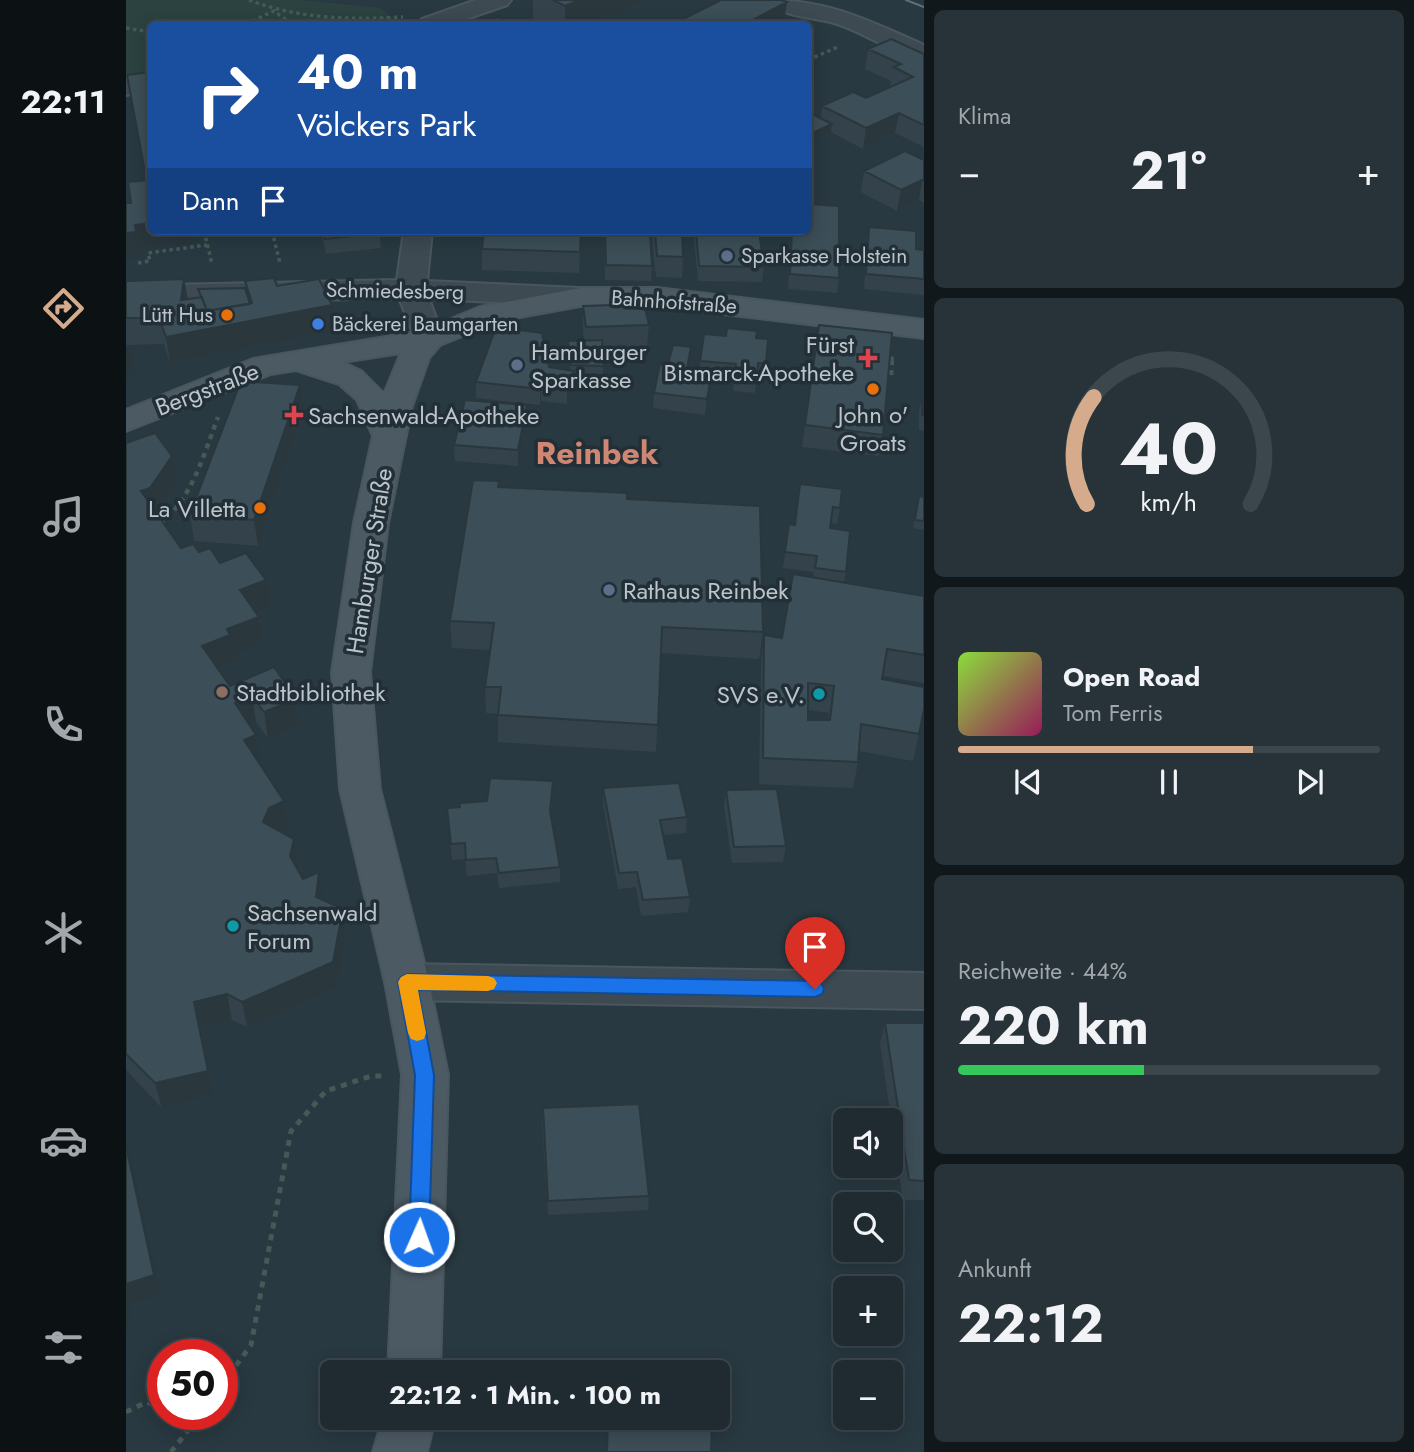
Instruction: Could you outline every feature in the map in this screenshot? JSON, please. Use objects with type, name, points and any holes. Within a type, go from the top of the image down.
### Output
[{"type":"main road","name":"Bahnhofstraße","points":[[429,339],[491,313],[580,297],[657,298],[772,309],[924,329]]},
{"type":"main road","name":"Bergstraße","points":[[126,421],[264,366],[429,339]]},
{"type":"main road","name":"Hamburger Straße","points":[[414,1360],[425,1075],[407,982],[360,789],[351,672],[371,523],[393,422],[407,372],[429,339]]},
{"type":"main road","points":[[363,350],[388,362],[393,373],[393,422]]},
{"type":"main road","name":"Bergstraße","points":[[290,361],[327,366],[357,381],[393,422]]},
{"type":"main road","points":[[400,1452],[406,1430]]},
{"type":"street","points":[[439,21],[499,0]]},
{"type":"street","points":[[780,0],[802,9],[834,9],[924,54]]},
{"type":"street","points":[[126,87],[147,84]]},
{"type":"street","points":[[418,235],[411,289],[429,339]]},
{"type":"street","name":"Schmiedesberg","points":[[126,295],[411,289],[580,297]]},
{"type":"street","points":[[407,982],[924,991]]},
{"type":"path","points":[[249,0],[274,11],[288,21]]},
{"type":"path","points":[[253,21],[274,11],[356,20],[460,14]]},
{"type":"path","points":[[126,28],[147,32]]},
{"type":"path","points":[[126,264],[150,261],[148,253],[207,245]]},
{"type":"path","points":[[154,529],[173,515],[191,483],[221,410]]},
{"type":"path","points":[[238,1363],[251,1345],[291,1130],[327,1091],[371,1076]]},
{"type":"path","points":[[126,1412],[147,1402]]},
{"type":"path","points":[[171,1452],[189,1430]]},
{"type":"green space","points":[[126,0],[301,0],[381,8],[396,21],[147,21],[147,76],[126,79]]},
{"type":"building","points":[[553,0],[580,0],[565,6]]},
{"type":"building","points":[[721,0],[787,2],[751,21],[679,21]]},
{"type":"building","points":[[498,17],[505,21],[484,21]]},
{"type":"building","points":[[891,39],[924,54],[924,125],[899,113],[866,128],[822,106],[853,92],[866,98],[913,77],[894,67],[901,64],[868,49]]},
{"type":"building","points":[[147,72],[145,172],[127,75]]},
{"type":"building","points":[[814,115],[832,124],[812,133]]},
{"type":"building","points":[[905,151],[924,160],[924,180],[901,190],[864,171]]},
{"type":"building","points":[[147,180],[147,223],[135,225],[136,232],[126,233],[126,203],[131,203],[128,182]]},
{"type":"building","points":[[812,204],[839,206],[839,278],[790,274],[792,235],[812,235]]},
{"type":"building","points":[[869,227],[916,231],[916,249],[924,250],[924,279],[866,274]]},
{"type":"building","points":[[324,235],[362,235],[325,239]]},
{"type":"building","points":[[484,235],[581,235],[580,252],[482,249]]},
{"type":"building","points":[[605,235],[650,235],[652,266],[606,265]]},
{"type":"building","points":[[655,235],[682,235],[683,257],[657,256]]},
{"type":"building","points":[[696,235],[760,235],[764,267],[699,266]]},
{"type":"building","points":[[274,278],[277,286],[319,279],[332,305],[166,337],[159,318],[126,318],[126,281],[184,279],[181,300],[202,297],[207,311],[252,303],[245,281]]},
{"type":"building","points":[[245,288],[250,304],[207,311],[198,289]]},
{"type":"building","points":[[644,304],[649,325],[586,327],[583,306]]},
{"type":"building","points":[[819,325],[892,333],[883,435],[805,425]]},
{"type":"building","name":"Hamburger Sparkasse","points":[[496,327],[542,333],[549,367],[574,371],[567,388],[541,385],[540,389],[476,382]]},
{"type":"building","points":[[727,328],[757,331],[756,338],[768,339],[766,364],[758,363],[757,378],[735,376],[736,364],[700,361],[704,334],[726,336]]},
{"type":"building","points":[[602,340],[604,366],[571,365],[568,341]]},
{"type":"building","points":[[673,345],[691,347],[687,368],[712,371],[707,399],[654,393],[660,364],[668,365]]},
{"type":"building","points":[[241,381],[300,385],[254,520],[190,514]]},
{"type":"building","points":[[924,396],[924,415],[922,415]]},
{"type":"building","points":[[465,400],[527,405],[518,450],[454,445]]},
{"type":"building","points":[[155,433],[172,456],[150,488],[141,491],[181,548],[193,544],[199,552],[210,548],[220,563],[246,553],[266,580],[240,590],[259,617],[227,629],[230,635],[202,646],[230,686],[274,667],[296,699],[264,712],[252,696],[235,703],[256,735],[244,740],[284,801],[269,808],[263,822],[294,839],[290,856],[303,879],[319,872],[316,897],[343,909],[333,962],[242,1002],[227,994],[194,1002],[208,1071],[155,1083],[126,1054],[126,443]]},
{"type":"building","name":"Rathaus Reinbek","points":[[473,480],[499,481],[498,487],[627,493],[627,499],[760,506],[763,632],[662,627],[658,725],[498,715],[501,687],[485,687],[494,623],[450,621]]},
{"type":"building","points":[[800,484],[842,489],[840,508],[833,507],[830,528],[850,531],[846,572],[815,568],[817,556],[785,552],[789,524],[795,525]]},
{"type":"building","points":[[919,496],[924,497],[924,521],[915,520]]},
{"type":"building","name":"SVS e.V.","points":[[793,574],[924,596],[924,655],[887,649],[882,679],[924,687],[924,709],[919,734],[861,724],[858,762],[763,758],[764,635],[782,638]],"holes":[[[808,683],[834,686],[830,720],[808,720]]]},
{"type":"building","points":[[490,778],[553,781],[550,811],[560,867],[499,873],[496,858],[466,860],[465,843],[451,844],[447,808],[460,807],[460,803],[487,801]]},
{"type":"building","points":[[679,783],[687,817],[660,820],[668,859],[682,858],[690,897],[643,900],[637,872],[619,873],[603,788]]},
{"type":"building","points":[[777,789],[786,846],[734,847],[726,790]]},
{"type":"building","points":[[885,1023],[924,1023],[924,1181],[909,1180],[903,1141],[903,1108],[898,1108]]},
{"type":"building","points":[[639,1104],[649,1196],[548,1201],[543,1108]]},
{"type":"building","points":[[126,1146],[154,1275],[126,1284]]},
{"type":"building","points":[[608,1430],[712,1430],[711,1452],[607,1452]]},
{"type":"tram line","points":[[906,0],[924,7]]},
{"type":"slow traffic","points":[[417,1033],[407,982],[488,983]]},
{"type":"place","name":"Sparkasse Holstein","points":[[727,256]]},
{"type":"place","name":"Lütt Hus","points":[[227,315]]},
{"type":"place","name":"Bäckerei Baumgarten","points":[[318,324]]},
{"type":"place","name":"Fürst Bismarck-Apotheke","points":[[868,358]]},
{"type":"place","name":"Hamburger Sparkasse","points":[[517,365]]},
{"type":"place","name":"John o' Groats","points":[[873,389]]},
{"type":"place","name":"Sachsenwald-Apotheke","points":[[294,415]]},
{"type":"place","name":"La Villetta","points":[[260,508]]},
{"type":"place","name":"Rathaus Reinbek","points":[[609,590]]},
{"type":"place","name":"Stadtbibliothek","points":[[222,692]]},
{"type":"place","name":"SVS e.V.","points":[[819,694]]},
{"type":"place","name":"Sachsenwald Forum","points":[[233,926]]},
{"type":"district","name":"Reinbek","points":[[597,453]]},
{"type":"route","points":[[419,1237],[425,1075],[407,982],[815,989]]}]
